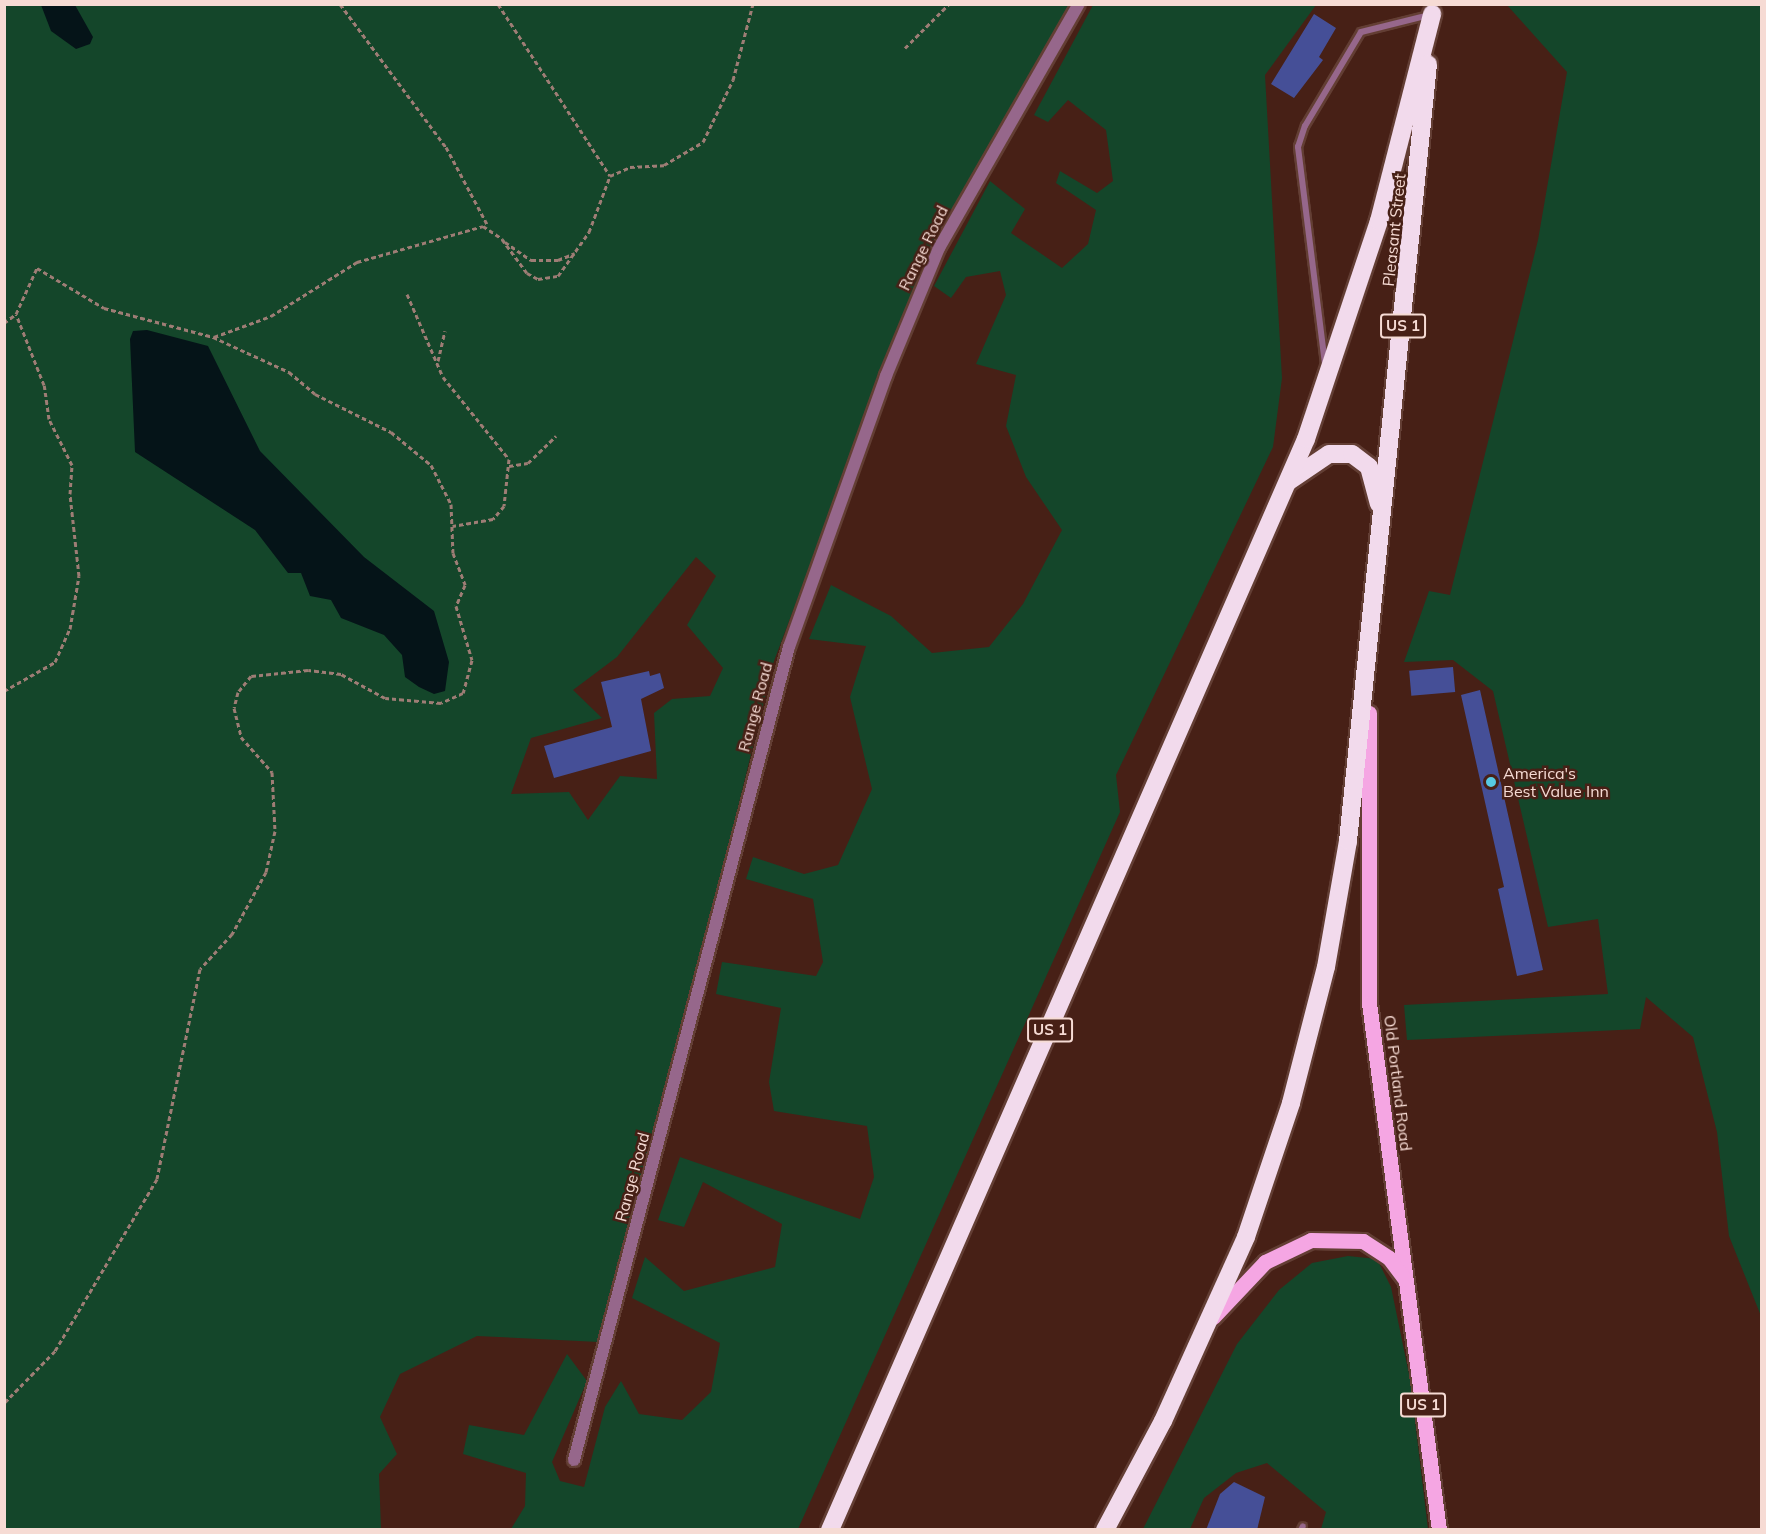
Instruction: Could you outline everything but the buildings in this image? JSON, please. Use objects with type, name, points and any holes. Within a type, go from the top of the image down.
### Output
[{"type":"highway","name":"US 1","points":[[830,1530],[1288,482],[1327,384],[1379,221],[1433,9]]},
{"type":"highway","name":"Pleasant Street","points":[[1105,1530],[1212,1318],[1266,1184],[1316,1010],[1348,841],[1371,638],[1433,9]]},
{"type":"highway","points":[[1288,482],[1329,454],[1352,454],[1373,476],[1382,527]]},
{"type":"main road","name":"Old Portland Road","points":[[1371,638],[1365,946],[1438,1530]]},
{"type":"main road","points":[[1212,1318],[1265,1262],[1311,1240],[1363,1241],[1389,1258],[1407,1281]]},
{"type":"street","name":"Range Road","points":[[574,1460],[789,647],[934,258],[1079,4]]},
{"type":"lane","points":[[1327,384],[1298,147],[1305,126],[1361,32],[1433,9]]},
{"type":"path","points":[[340,4],[446,147],[487,225],[531,260],[558,261],[576,252]]},
{"type":"path","points":[[498,4],[610,176]]},
{"type":"path","points":[[502,239],[516,262],[538,279],[558,276],[576,252],[610,176],[630,166],[664,165],[703,142],[733,80],[753,4]]},
{"type":"path","points":[[905,48],[949,4]]},
{"type":"path","points":[[213,337],[271,316],[357,262],[487,225]]},
{"type":"path","points":[[4,323],[16,314],[40,268],[104,308],[213,337],[289,372],[321,398],[391,432],[430,465],[451,504],[453,553],[465,585],[456,606],[472,660],[468,684],[457,698],[432,703],[385,698],[325,670],[251,676],[242,684],[234,708],[241,737],[272,772],[275,831],[266,872],[243,916],[200,969],[157,1179],[55,1351],[4,1404]]},
{"type":"path","points":[[407,294],[438,365],[453,393],[500,444],[509,466],[504,506],[493,519],[453,526]]},
{"type":"path","points":[[4,691],[55,662],[70,629],[79,576],[70,494],[72,465],[49,419],[44,385],[16,314]]},
{"type":"path","points":[[438,365],[445,331]]},
{"type":"path","points":[[509,466],[528,463],[556,436]]},
{"type":"green space","points":[[5,5],[1069,5],[930,249],[774,661],[650,1164],[599,1342],[477,1336],[400,1374],[380,1417],[397,1454],[379,1474],[381,1529],[5,1530]],"holes":[[[696,557],[716,576],[687,625],[723,668],[710,696],[672,699],[654,713],[657,779],[620,776],[588,820],[569,792],[511,794],[531,738],[602,718],[573,690],[617,657]]]},
{"type":"green space","points":[[1093,5],[1316,5],[1265,75],[1282,378],[1273,447],[1116,775],[1120,812],[798,1529],[511,1529],[525,1506],[526,1473],[463,1454],[469,1425],[524,1435],[567,1354],[587,1381],[552,1462],[560,1481],[584,1487],[605,1407],[621,1381],[639,1414],[682,1420],[711,1392],[720,1343],[632,1298],[645,1257],[684,1291],[775,1267],[782,1224],[703,1182],[684,1227],[658,1220],[680,1157],[860,1219],[874,1177],[867,1126],[774,1111],[769,1082],[781,1008],[716,994],[722,962],[816,976],[823,962],[813,899],[746,879],[753,857],[804,874],[838,865],[872,789],[850,697],[866,646],[809,639],[831,585],[891,616],[932,653],[989,647],[1023,604],[1062,530],[1026,477],[1006,426],[1016,375],[976,364],[1006,295],[1000,271],[966,277],[951,298],[934,286],[990,181],[1025,209],[1011,233],[1062,268],[1088,244],[1096,210],[1056,183],[1060,171],[1097,193],[1113,181],[1106,130],[1068,100],[1048,122],[1034,115]]},
{"type":"green space","points":[[1507,5],[1761,5],[1761,1316],[1729,1236],[1717,1132],[1693,1037],[1646,997],[1640,1029],[1407,1040],[1404,1005],[1608,994],[1598,919],[1548,927],[1493,691],[1453,660],[1404,662],[1429,591],[1450,595],[1538,240],[1567,72]]},
{"type":"green space","points":[[1348,1256],[1377,1259],[1391,1287],[1410,1379],[1428,1529],[1321,1529],[1326,1512],[1267,1463],[1236,1473],[1204,1498],[1190,1529],[1143,1529],[1237,1344],[1279,1290],[1312,1263]]},
{"type":"shaded area","points":[[41,5],[75,5],[93,37],[90,44],[76,49],[51,31]]},
{"type":"shaded area","points":[[147,330],[208,346],[260,451],[364,557],[434,611],[449,662],[445,691],[434,694],[405,677],[402,655],[384,635],[341,618],[331,600],[310,596],[301,573],[288,573],[255,530],[135,452],[130,339],[133,331]]},
{"type":"place","name":"America's Best Value Inn","points":[[1491,782]]}]
